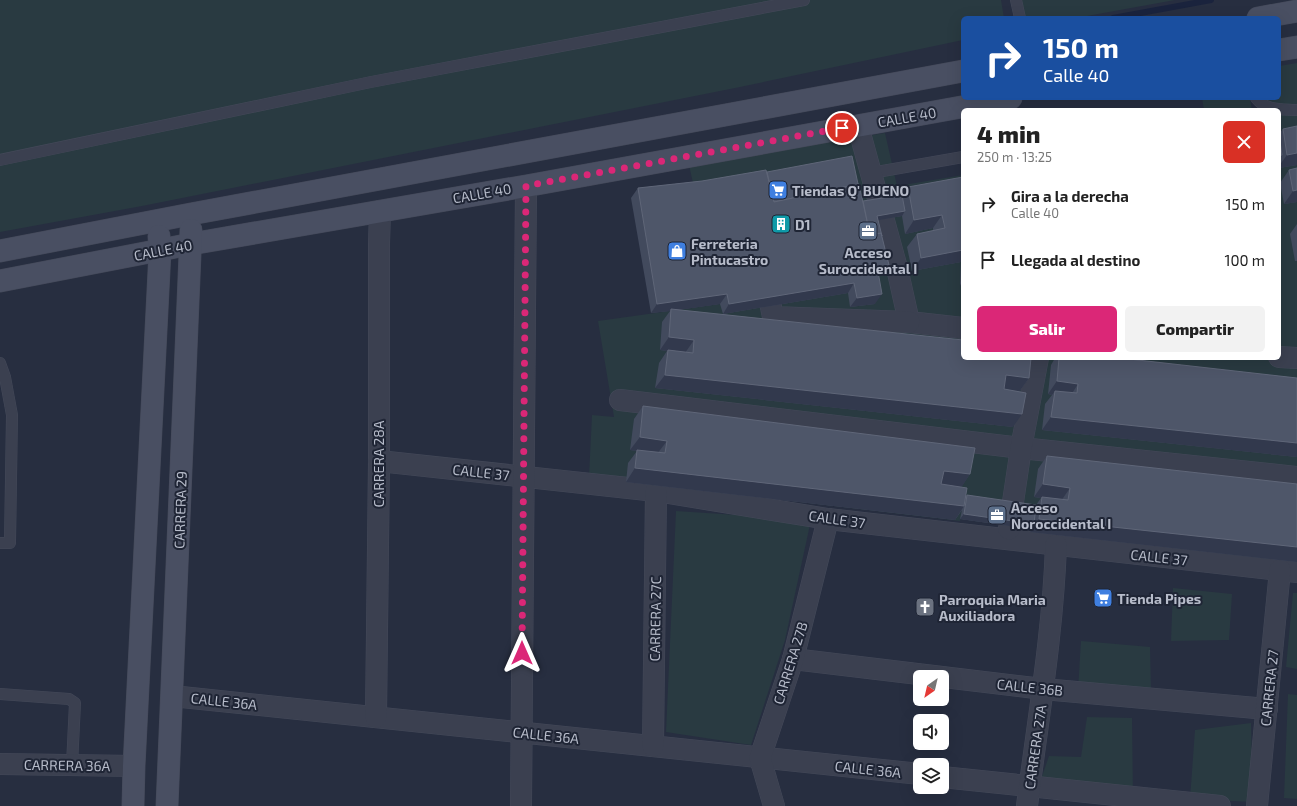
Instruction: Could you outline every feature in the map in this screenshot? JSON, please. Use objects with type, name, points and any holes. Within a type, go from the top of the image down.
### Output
[{"type":"main road","points":[[1269,16],[1297,11]]},
{"type":"main road","points":[[1281,50],[1297,47]]},
{"type":"main road","points":[[0,251],[961,70]]},
{"type":"main road","name":"CALLE 40","points":[[0,281],[191,244],[380,210],[526,186],[1000,100]]},
{"type":"main road","name":"CARRERA 29","points":[[167,806],[191,244],[191,214]]},
{"type":"main road","points":[[133,806],[160,251],[159,221]]},
{"type":"street","points":[[858,126],[897,268],[909,322]]},
{"type":"street","points":[[520,806],[526,186]]},
{"type":"street","name":"CARRERA 28A","points":[[376,717],[380,210]]},
{"type":"street","points":[[761,260],[773,318],[909,322],[961,328]]},
{"type":"street","points":[[1281,357],[1297,358]]},
{"type":"street","points":[[1007,539],[1021,448],[1038,360]]},
{"type":"street","points":[[620,400],[1021,448],[1297,477]]},
{"type":"street","name":"CALLE 37","points":[[379,461],[656,491],[828,519],[1289,571]]},
{"type":"street","name":"CARRERA 27C","points":[[653,746],[656,491]]},
{"type":"street","name":"CARRERA 27B","points":[[760,758],[794,659],[828,519]]},
{"type":"street","name":"CARRERA 27A","points":[[1028,796],[1043,689],[1055,576],[1056,545]]},
{"type":"street","name":"CARRERA 27","points":[[1258,806],[1267,709],[1289,571]]},
{"type":"street","name":"CALLE 36B","points":[[794,659],[1043,689],[1267,709]]},
{"type":"street","name":"CALLE 36A","points":[[172,696],[913,773]]},
{"type":"street","points":[[760,758],[774,806]]},
{"type":"street","name":"CARRERA 36A","points":[[0,764],[134,766]]},
{"type":"street","points":[[949,779],[1028,796],[1220,806]]},
{"type":"lane","points":[[0,160],[371,82],[804,0]]},
{"type":"lane","points":[[1016,0],[1020,16]]},
{"type":"lane","points":[[1257,100],[1261,105],[1268,108]]},
{"type":"lane","points":[[1281,109],[1297,110]]},
{"type":"lane","points":[[871,173],[961,157]]},
{"type":"lane","points":[[0,363],[5,377],[12,415],[10,543],[0,543]]},
{"type":"lane","points":[[0,694],[69,699],[75,703],[72,765]]},
{"type":"shaded area","points":[[0,0],[1001,0],[1004,16],[961,16],[961,40],[740,87],[142,206],[0,232]]},
{"type":"shaded area","points":[[1017,0],[1175,0],[1087,16],[1021,16]]},
{"type":"shaded area","points":[[1297,63],[1297,562],[1030,532],[1030,529],[961,519],[960,521],[589,477],[592,415],[614,417],[598,321],[720,304],[689,165],[885,133],[897,186],[961,175],[961,360],[1281,360],[1281,108],[1276,108],[1263,100],[1281,100],[1281,66]]},
{"type":"shaded area","points":[[1202,100],[1250,100],[1252,108],[1204,108]]},
{"type":"shaded area","points":[[676,511],[811,520],[785,640],[751,745],[666,732]]},
{"type":"shaded area","points":[[1173,588],[1232,594],[1229,640],[1171,641]]},
{"type":"shaded area","points":[[1293,593],[1297,593],[1297,669],[1286,667]]},
{"type":"shaded area","points":[[1081,641],[1150,647],[1151,691],[1078,690]]},
{"type":"shaded area","points":[[1288,694],[1297,695],[1297,799],[1284,798]]},
{"type":"shaded area","points":[[1087,717],[1132,718],[1133,797],[1038,788],[1049,756],[1081,757]]},
{"type":"shaded area","points":[[1251,723],[1253,802],[1190,799],[1195,730]]},
{"type":"building","points":[[1297,126],[1297,153],[1287,155],[1283,129]]},
{"type":"building","points":[[852,156],[858,184],[774,202],[767,172]]},
{"type":"building","points":[[1297,168],[1297,190],[1293,191],[1289,170]]},
{"type":"building","name":"D1","points":[[766,170],[774,202],[859,184],[870,235],[881,233],[889,265],[877,266],[882,294],[857,298],[854,283],[729,304],[727,294],[657,304],[638,188],[702,181]]},
{"type":"building","points":[[961,177],[961,250],[921,258],[917,234],[945,228],[942,215],[914,220],[908,187]]},
{"type":"building","points":[[902,195],[905,211],[877,216],[882,236],[881,233],[870,235],[863,201]]},
{"type":"building","points":[[671,309],[961,340],[961,360],[1031,360],[1029,378],[1006,375],[1004,389],[1026,393],[1022,414],[665,375],[668,350],[693,353],[694,340],[669,337]]},
{"type":"building","points":[[1059,360],[1138,360],[1297,378],[1297,443],[1051,417],[1055,391],[1077,393],[1078,384],[1057,381]]},
{"type":"building","points":[[643,406],[975,448],[970,474],[944,471],[941,484],[967,488],[964,506],[635,468],[637,450],[665,453],[667,441],[640,437]]},
{"type":"building","points":[[1047,456],[1297,484],[1297,547],[1039,519],[1042,497],[1068,500],[1070,488],[1043,484]]},
{"type":"building","name":"Acceso Noroccidental I","points":[[967,495],[1036,505],[1034,524],[964,514]]},
{"type":"waterway","points":[[1124,16],[1211,0]]},
{"type":"place","name":"Tiendas Q' BUENO","points":[[778,190]]},
{"type":"place","name":"D1","points":[[781,224]]},
{"type":"place","name":"Acceso Suroccidental I","points":[[868,231]]},
{"type":"place","name":"Ferreteria Pintucastro","points":[[677,251]]},
{"type":"place","name":"Acceso Noroccidental I","points":[[997,515]]},
{"type":"place","name":"Tienda Pipes","points":[[1103,598]]},
{"type":"place","name":"Parroquia Maria Auxiliadora","points":[[925,607]]},
{"type":"route","points":[[522,653],[526,186],[842,128]]}]
